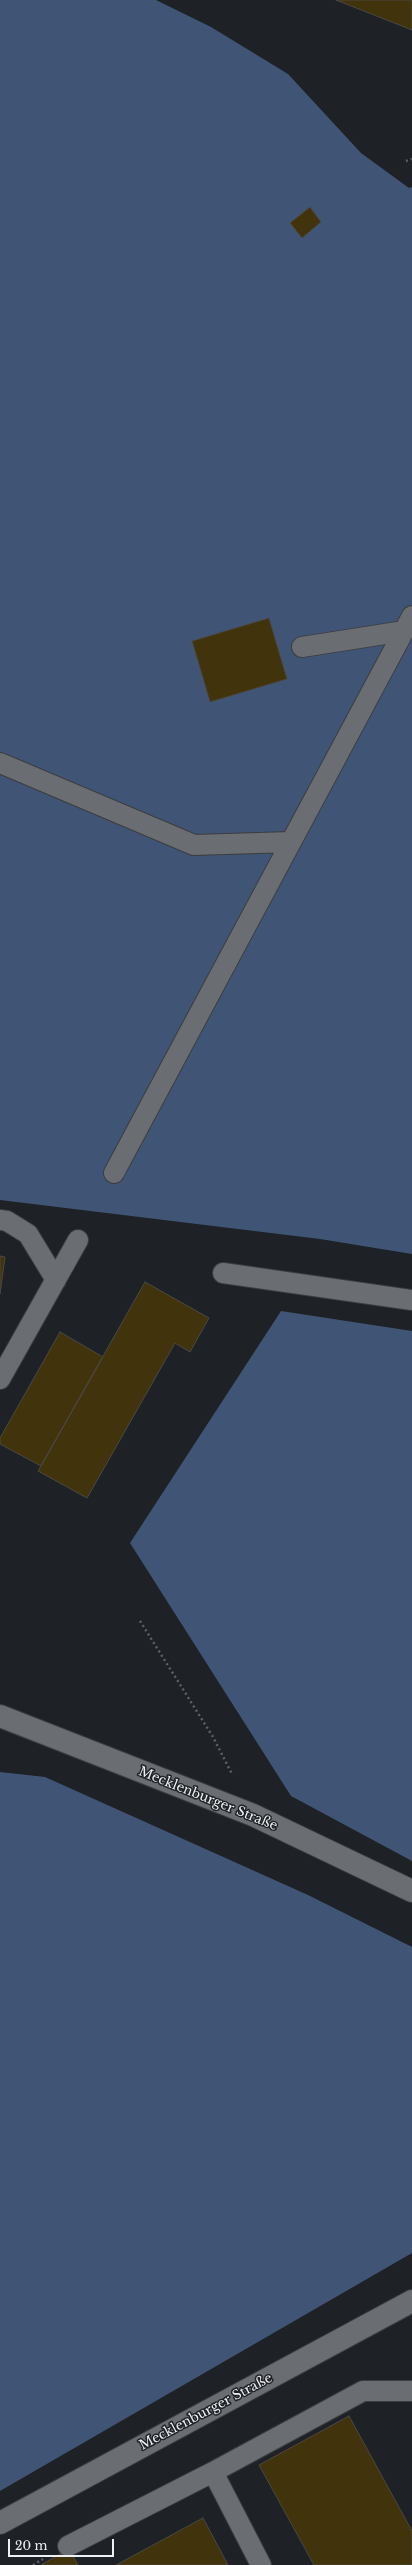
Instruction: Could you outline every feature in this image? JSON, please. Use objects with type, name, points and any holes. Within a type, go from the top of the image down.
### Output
[{"type":"street","name":"Mecklenburger Straße","points":[[0,1716],[253,1815],[412,1891]]},
{"type":"street","name":"Mecklenburger Straße","points":[[0,2523],[412,2301]]},
{"type":"lane","points":[[302,647],[408,623]]},
{"type":"lane","points":[[114,1173],[408,623]]},
{"type":"lane","points":[[0,763],[194,845],[290,842]]},
{"type":"lane","points":[[0,1220],[7,1221],[28,1234],[56,1280]]},
{"type":"lane","points":[[0,1379],[78,1240]]},
{"type":"lane","points":[[223,1273],[412,1300]]},
{"type":"lane","points":[[68,2546],[213,2472],[363,2391],[412,2391]]},
{"type":"lane","points":[[213,2472],[261,2565]]},
{"type":"path","points":[[406,161],[412,159]]},
{"type":"path","points":[[140,1621],[213,1737],[253,1815]]},
{"type":"shaded area","points":[[0,0],[156,0],[211,27],[288,74],[361,153],[409,188],[412,187],[412,1254],[320,1239],[0,1200]]},
{"type":"shaded area","points":[[281,1311],[412,1331],[412,1861],[291,1796],[130,1543]]},
{"type":"shaded area","points":[[0,1772],[45,1777],[308,1895],[412,1947],[412,2253],[0,2491]]},
{"type":"building","points":[[336,0],[412,0],[412,30]]},
{"type":"building","points":[[310,207],[321,222],[302,238],[290,223]]},
{"type":"building","points":[[269,618],[287,679],[210,702],[192,641]]},
{"type":"building","points":[[0,1256],[5,1257],[0,1294]]},
{"type":"building","points":[[145,1282],[209,1318],[190,1352],[175,1343],[87,1498],[38,1471]]},
{"type":"building","points":[[60,1332],[103,1357],[41,1466],[0,1444],[0,1438]]},
{"type":"building","points":[[349,2416],[412,2531],[412,2565],[314,2565],[259,2465]]},
{"type":"building","points":[[203,2518],[228,2565],[116,2565]]},
{"type":"building","points":[[69,2549],[78,2565],[41,2565]]}]
